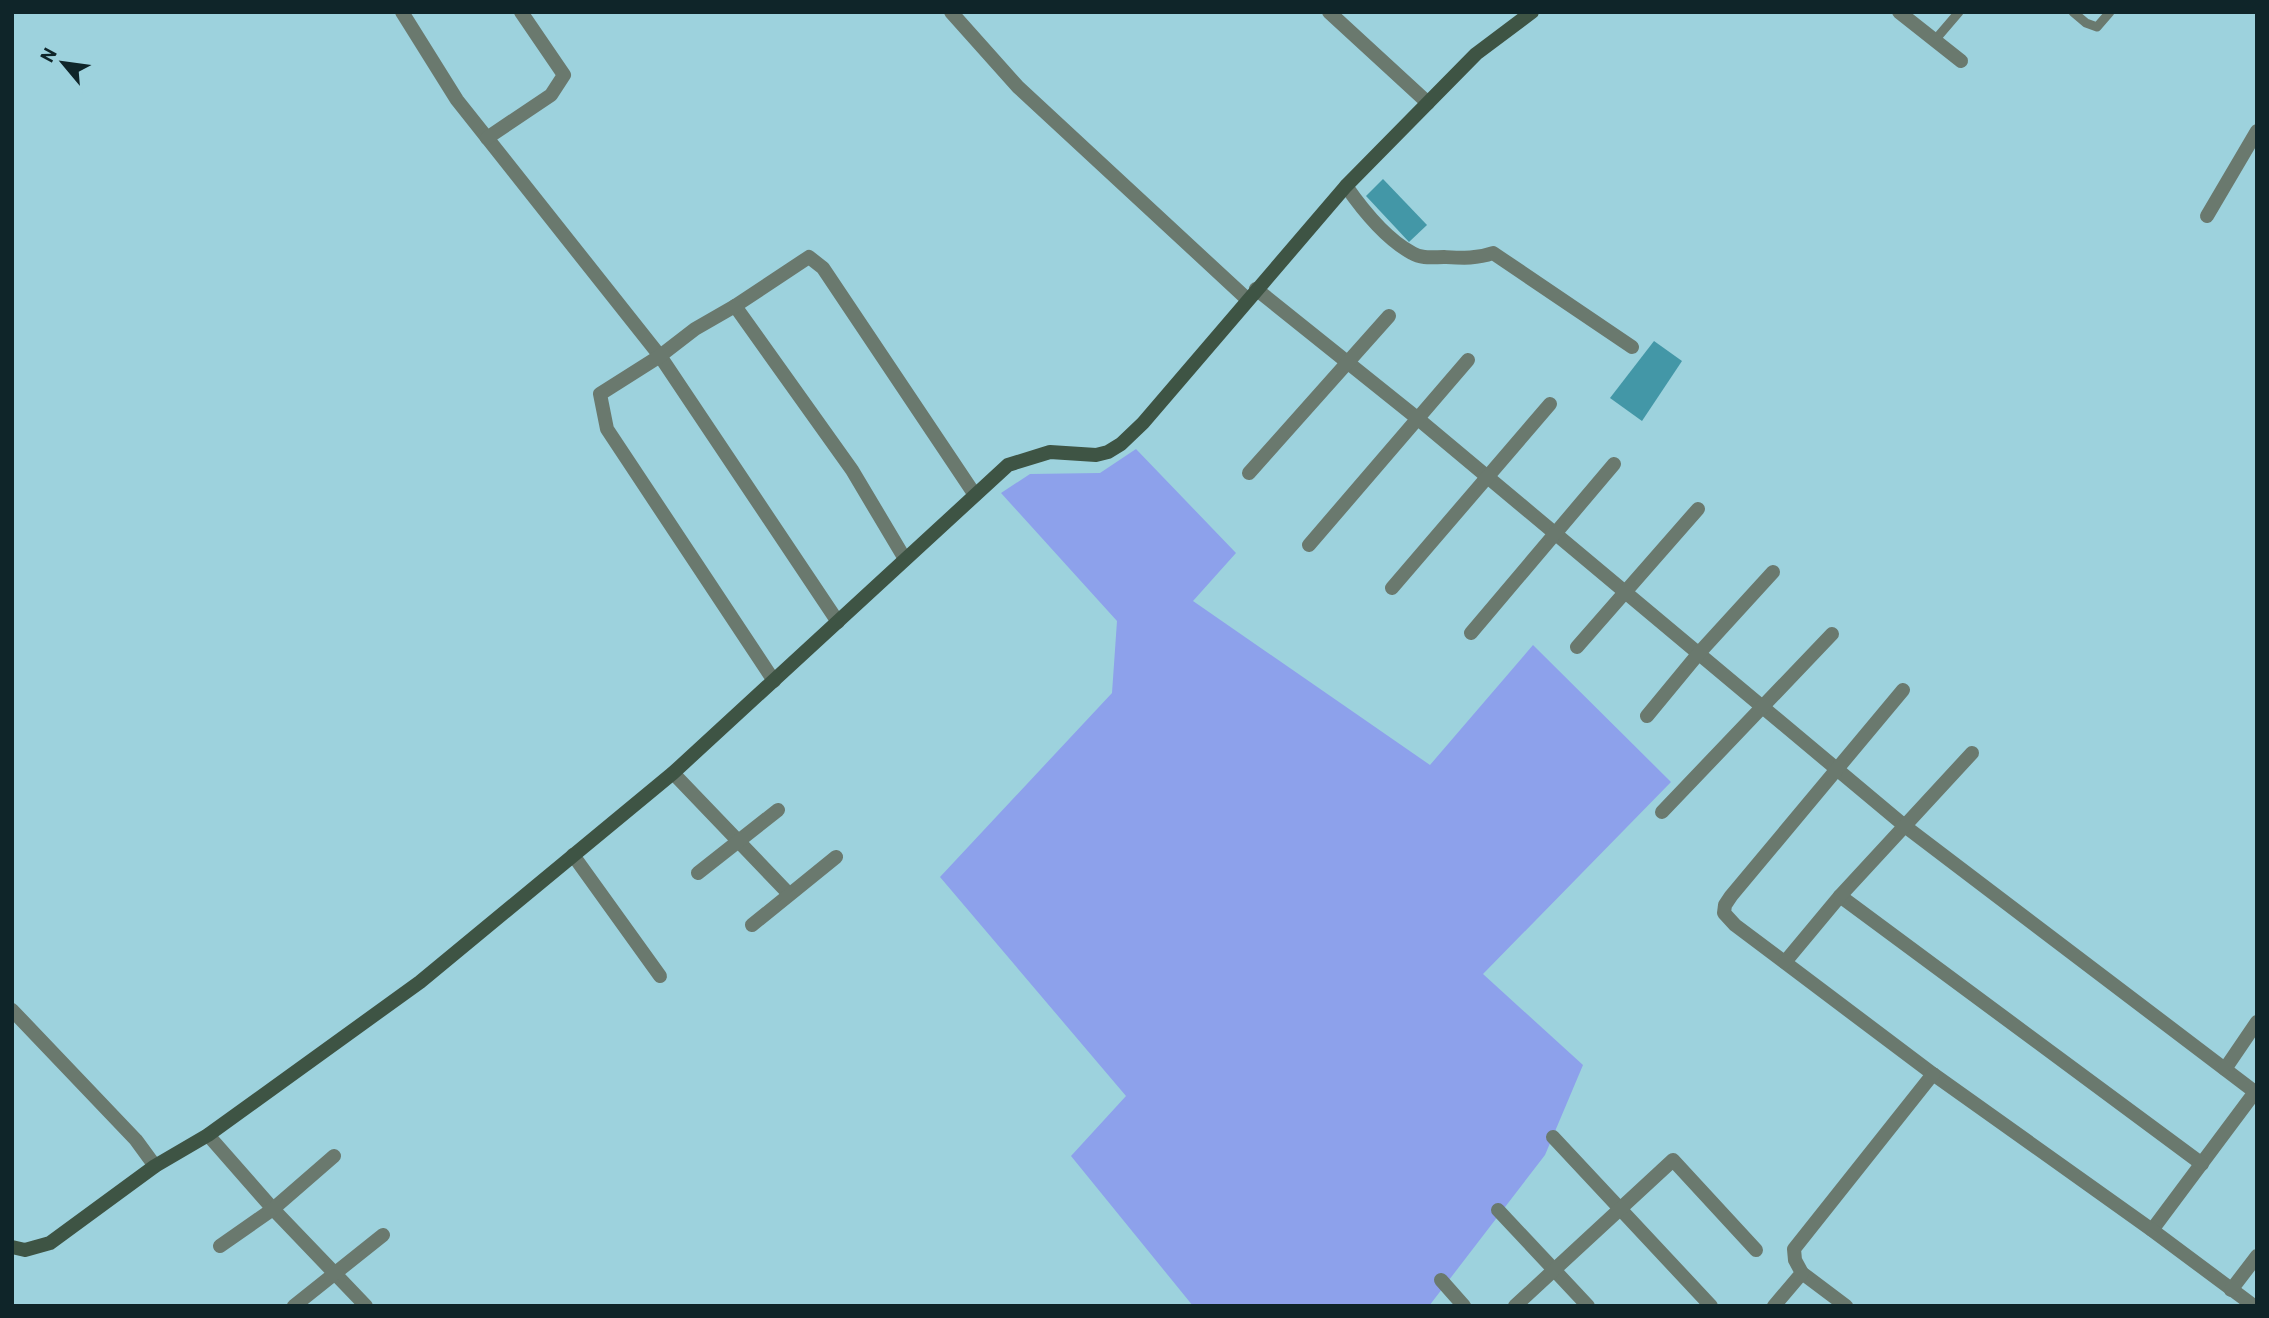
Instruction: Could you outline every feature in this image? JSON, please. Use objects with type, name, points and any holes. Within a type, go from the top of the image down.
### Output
[{"type":"street","points":[[402,12],[457,100],[660,356],[838,622]]},
{"type":"street","points":[[487,138],[551,95],[564,75],[521,12]]},
{"type":"street","points":[[951,12],[1018,87],[1252,294],[1349,363],[1417,418],[1906,827],[2255,1093],[2152,1230]]},
{"type":"street","points":[[1329,12],[1428,103]]},
{"type":"street","points":[[12,1247],[25,1250],[50,1242],[155,1166],[208,1135],[420,982],[673,773],[1008,465],[1023,458],[1050,452],[1096,455],[1121,444],[1143,423],[1346,186],[1476,54],[1532,12]]},
{"type":"street","points":[[1899,12],[1961,61]]},
{"type":"street","points":[[2207,216],[2257,131]]},
{"type":"street","points":[[1346,186],[1391,237],[1412,254],[1426,258],[1461,259],[1478,258],[1493,253],[1632,347]]},
{"type":"street","points":[[774,681],[607,429],[600,394],[660,356],[695,329],[809,257],[822,268],[975,495]]},
{"type":"street","points":[[735,306],[852,470],[905,559]]},
{"type":"street","points":[[1249,473],[1389,316]]},
{"type":"street","points":[[1309,545],[1468,360]]},
{"type":"street","points":[[1392,588],[1550,404]]},
{"type":"street","points":[[1471,634],[1614,464]]},
{"type":"street","points":[[1577,647],[1698,509]]},
{"type":"street","points":[[1647,716],[1699,653],[1773,572]]},
{"type":"street","points":[[1662,812],[1832,634]]},
{"type":"street","points":[[1902,690],[1725,905],[1724,913],[1728,919],[1933,1074],[2254,1306]]},
{"type":"street","points":[[1785,962],[1840,896],[1972,752]]},
{"type":"street","points":[[673,773],[789,894]]},
{"type":"street","points":[[698,873],[778,810]]},
{"type":"street","points":[[573,855],[660,976]]},
{"type":"street","points":[[752,925],[836,857]]},
{"type":"street","points":[[1840,896],[2202,1164]]},
{"type":"street","points":[[12,1010],[136,1140],[155,1166]]},
{"type":"street","points":[[2225,1069],[2257,1022]]},
{"type":"street","points":[[1846,1306],[1802,1273],[1795,1260],[1794,1249],[1933,1074]]},
{"type":"street","points":[[208,1135],[333,1274],[366,1306]]},
{"type":"street","points":[[1553,1137],[1711,1306]]},
{"type":"street","points":[[220,1246],[273,1209],[334,1156]]},
{"type":"street","points":[[1515,1306],[1673,1160],[1756,1250]]},
{"type":"street","points":[[1498,1210],[1588,1306]]},
{"type":"street","points":[[294,1306],[383,1235]]},
{"type":"street","points":[[2231,1290],[2257,1256]]},
{"type":"street","points":[[1774,1306],[1802,1273]]},
{"type":"street","points":[[1441,1280],[1464,1306]]},
{"type":"lane","points":[[1935,40],[1959,12]]},
{"type":"lane","points":[[2073,12],[2086,23],[2097,27],[2110,12]]},
{"type":"shaded area","points":[[1383,179],[1427,225],[1409,242],[1366,196]]},
{"type":"shaded area","points":[[1654,341],[1682,361],[1642,421],[1610,398]]},
{"type":"shaded area","points":[[1136,449],[1236,553],[1193,601],[1430,765],[1533,645],[1671,782],[1483,974],[1583,1065],[1545,1155],[1429,1306],[1193,1306],[1071,1156],[1126,1096],[940,877],[1112,693],[1117,621],[1001,493],[1030,474],[1100,473]]}]
